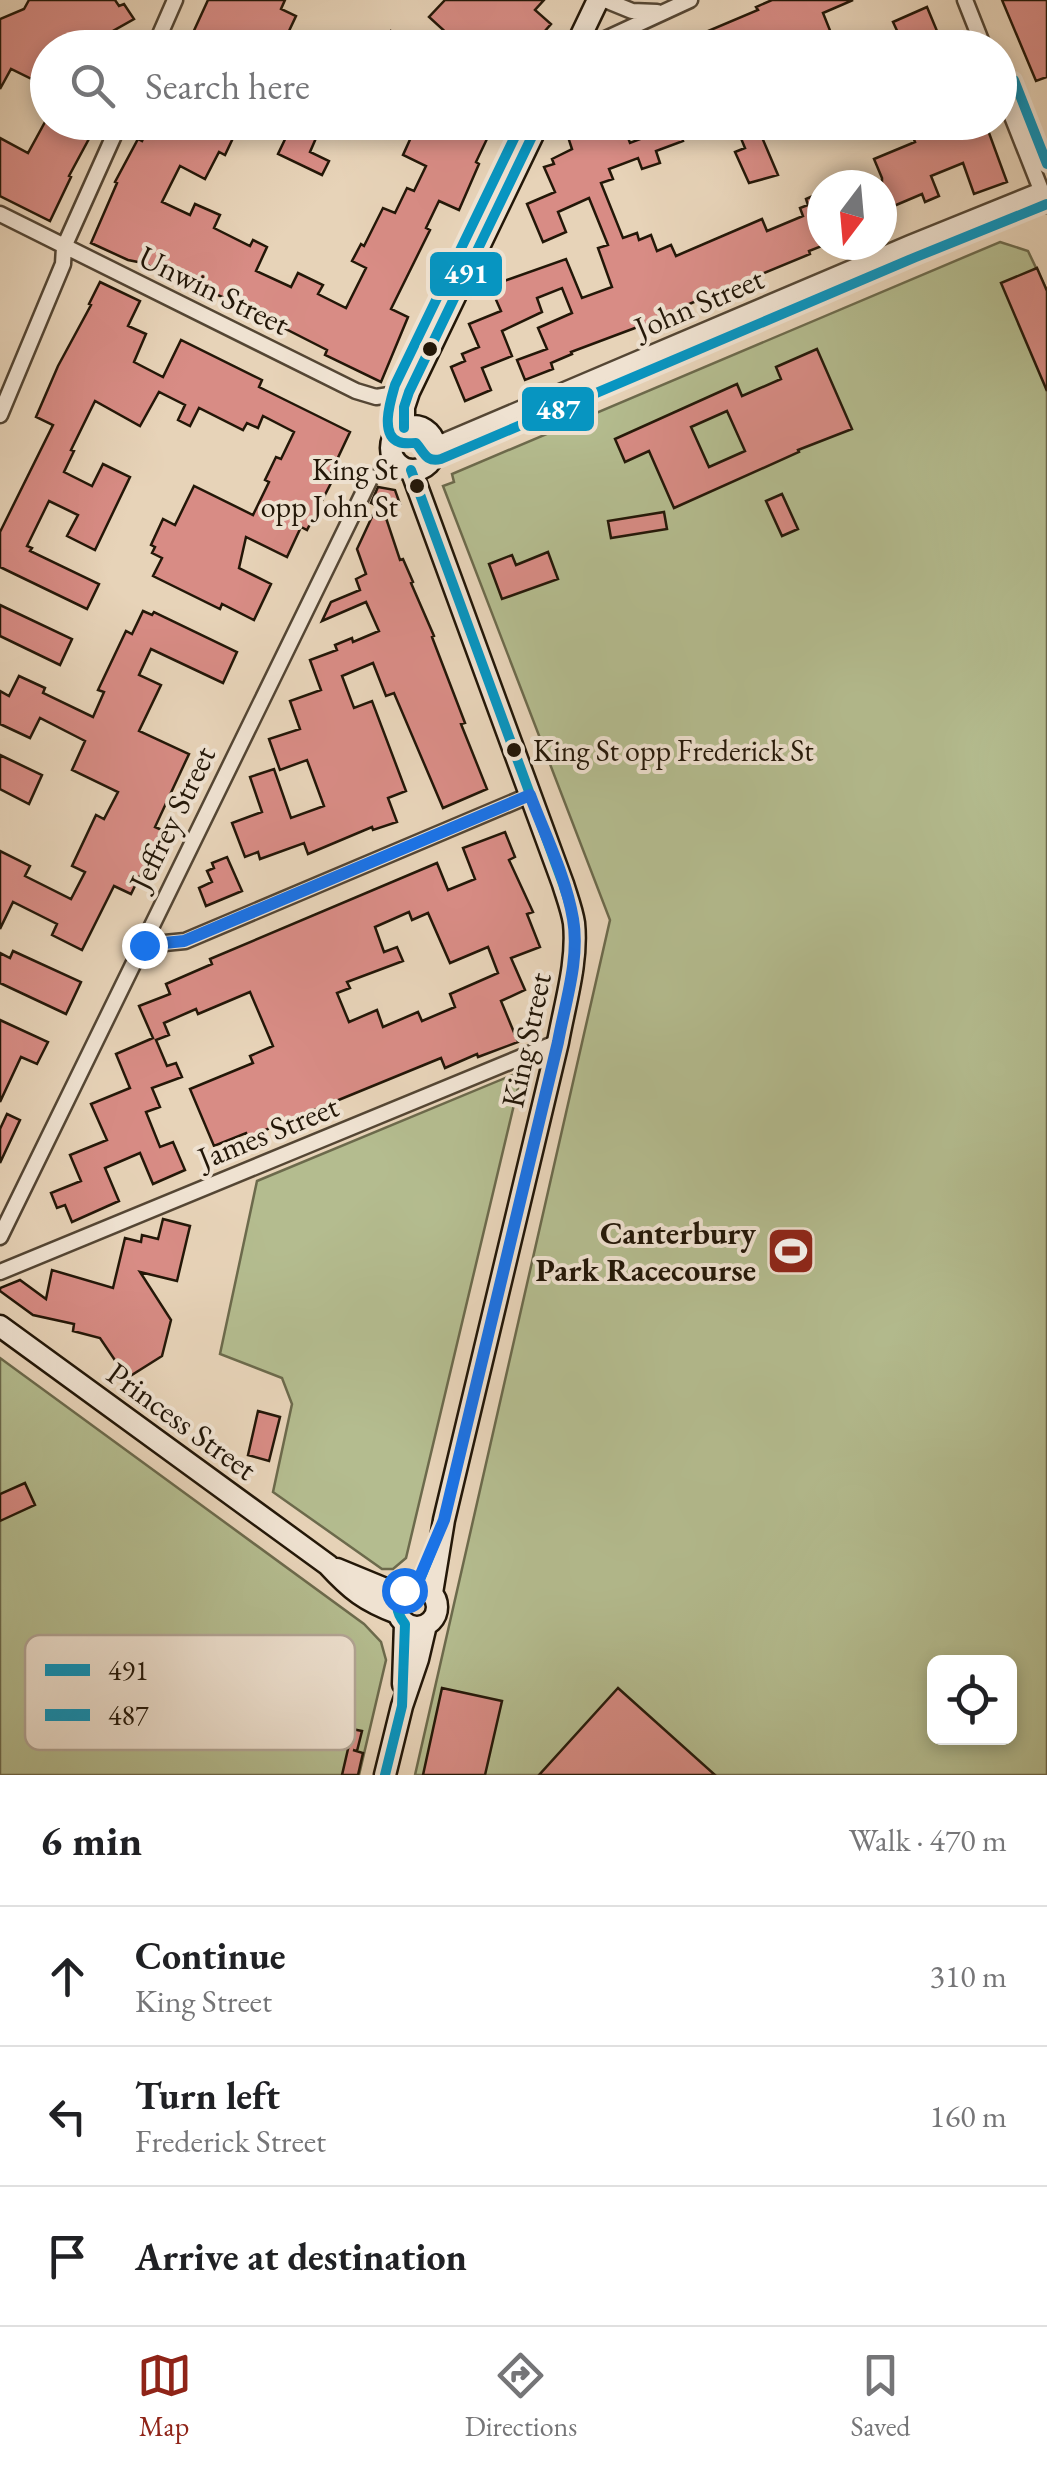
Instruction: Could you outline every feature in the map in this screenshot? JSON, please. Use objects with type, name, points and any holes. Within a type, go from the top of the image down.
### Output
[{"type":"main road","points":[[585,30],[601,0]]},
{"type":"main road","points":[[404,428],[408,392],[530,140]]},
{"type":"main road","points":[[418,427],[433,439],[435,452],[429,464],[418,470],[398,464],[392,452],[394,438],[404,428],[418,427]]},
{"type":"main road","name":"King Street","points":[[386,1775],[418,1659],[413,1606],[444,1520],[558,1042],[573,965],[574,920],[411,470]]},
{"type":"main road","name":"Princess Street","points":[[0,1326],[328,1565],[413,1606]]},
{"type":"street","points":[[162,30],[175,0]]},
{"type":"street","points":[[601,0],[632,11],[663,12]]},
{"type":"street","points":[[628,30],[690,0]]},
{"type":"street","points":[[965,0],[977,30]]},
{"type":"street","points":[[1017,129],[1044,198]]},
{"type":"street","points":[[0,415],[63,264],[64,248],[112,140]]},
{"type":"street","name":"John Street","points":[[435,445],[910,243],[1044,198]]},
{"type":"street","name":"Unwin Street","points":[[0,214],[366,395],[387,397],[408,392]]},
{"type":"street","name":"Jeffrey Street","points":[[0,1237],[370,477]]},
{"type":"street","points":[[144,945],[184,941],[530,795]]},
{"type":"street","name":"James Street","points":[[0,1272],[558,1042]]},
{"type":"green space","name":"Canterbury Park Racecourse","points":[[1000,242],[1028,251],[1047,291],[1047,1775],[415,1775],[610,920],[443,486],[454,482],[452,474]]},
{"type":"green space","points":[[522,1071],[406,1558],[393,1569],[382,1569],[273,1492],[292,1404],[282,1378],[220,1354],[257,1181]]},
{"type":"green space","points":[[0,1358],[364,1624],[381,1642],[386,1660],[359,1775],[0,1775]]},
{"type":"building","points":[[29,0],[115,0],[119,6],[124,4],[134,19],[115,30],[30,30],[30,78],[11,69],[0,89],[0,19],[24,9]]},
{"type":"building","points":[[208,0],[285,0],[281,9],[296,16],[289,30],[194,30]]},
{"type":"building","points":[[445,0],[544,0],[535,10],[551,24],[546,30],[443,30],[429,17]]},
{"type":"building","points":[[772,0],[853,0],[823,13],[830,30],[711,30],[758,10],[756,7]]},
{"type":"building","points":[[1002,0],[1047,0],[1047,77],[1036,81]]},
{"type":"building","points":[[927,7],[937,30],[897,30],[893,22]]},
{"type":"building","points":[[0,138],[28,153],[35,140],[88,140],[50,221],[0,196]]},
{"type":"building","points":[[137,140],[232,140],[225,155],[219,152],[205,179],[180,166],[162,202],[190,215],[195,204],[220,215],[214,228],[250,246],[253,240],[267,247],[256,271],[291,287],[298,273],[323,285],[318,294],[346,308],[366,268],[352,261],[361,244],[364,246],[383,208],[395,213],[407,188],[414,191],[426,166],[403,155],[410,140],[486,140],[459,210],[439,201],[426,228],[430,230],[391,309],[408,317],[381,382],[325,355],[327,350],[264,318],[262,322],[242,313],[245,307],[193,284],[195,281],[165,267],[162,272],[128,260],[91,243],[115,182]]},
{"type":"building","points":[[285,140],[315,140],[310,152],[329,161],[322,175],[278,154]]},
{"type":"building","points":[[569,140],[683,140],[656,151],[660,163],[642,169],[638,158],[609,169],[613,179],[601,183],[623,238],[637,233],[639,240],[651,235],[657,251],[671,245],[676,256],[762,219],[767,231],[803,216],[800,208],[807,205],[807,255],[667,316],[571,352],[551,363],[553,369],[525,380],[517,360],[547,349],[538,328],[572,313],[562,288],[537,298],[542,312],[502,331],[512,356],[482,368],[491,390],[465,401],[451,367],[465,361],[462,354],[479,347],[469,324],[501,311],[490,286],[566,259],[582,298],[612,287],[598,248],[608,245],[589,198],[558,212],[566,232],[543,242],[527,204],[555,192],[544,167],[554,164],[552,159],[572,149]]},
{"type":"building","points":[[742,140],[763,140],[778,175],[749,183],[735,152],[745,148]]},
{"type":"building","points":[[914,140],[992,140],[1007,182],[974,194],[963,163],[931,176],[939,196],[925,202],[922,194],[897,205],[897,170],[879,170],[874,159]]},
{"type":"building","points":[[1037,268],[1047,291],[1047,391],[1001,283]]},
{"type":"building","points":[[100,282],[140,301],[128,326],[146,334],[134,362],[163,377],[181,340],[262,380],[259,387],[350,432],[327,481],[331,483],[307,530],[301,527],[287,557],[246,537],[239,568],[271,584],[254,620],[222,604],[220,609],[153,576],[162,558],[152,553],[155,547],[151,545],[163,519],[175,525],[194,486],[253,515],[276,457],[281,459],[294,432],[263,416],[258,428],[247,423],[243,430],[199,408],[190,426],[178,420],[185,405],[159,392],[140,426],[95,401],[71,450],[74,451],[64,472],[92,486],[103,464],[130,477],[95,550],[67,536],[78,515],[49,501],[27,546],[32,548],[30,551],[99,584],[87,609],[0,567],[0,532],[53,425],[36,417]]},
{"type":"building","points":[[817,349],[852,429],[674,508],[649,451],[625,462],[615,439],[737,384],[742,396],[781,379],[776,367]],"holes":[[[727,411],[745,451],[709,467],[691,427]]]},
{"type":"building","points":[[378,487],[395,490],[400,504],[385,515],[434,636],[465,723],[461,724],[487,789],[443,808],[394,693],[386,696],[373,663],[342,676],[354,708],[372,701],[406,791],[388,798],[397,822],[373,830],[372,827],[308,854],[304,843],[260,859],[258,852],[245,857],[232,823],[262,812],[250,777],[274,769],[291,818],[324,806],[307,760],[280,770],[269,739],[300,729],[290,701],[321,690],[310,660],[337,650],[335,645],[379,631],[366,602],[322,621],[331,602],[360,590],[356,579],[366,574],[357,549],[377,506],[371,503]]},
{"type":"building","points":[[782,494],[798,529],[782,536],[766,501]]},
{"type":"building","points":[[664,512],[667,529],[611,538],[608,521]]},
{"type":"building","points":[[548,552],[558,579],[502,599],[489,564],[512,555],[516,565]]},
{"type":"building","points":[[0,605],[72,639],[60,665],[0,636]]},
{"type":"building","points":[[143,611],[152,615],[154,612],[237,652],[223,683],[151,649],[139,675],[161,685],[139,731],[189,754],[155,827],[162,830],[131,894],[114,886],[82,950],[52,935],[57,924],[13,902],[0,929],[0,851],[30,866],[25,876],[71,899],[85,872],[72,866],[96,815],[104,819],[118,792],[72,770],[85,741],[40,718],[30,738],[0,724],[0,691],[9,696],[19,676],[45,688],[43,693],[93,717],[104,692],[98,690],[126,631],[132,634]]},
{"type":"building","points":[[0,755],[42,775],[29,804],[0,789]]},
{"type":"building","points":[[505,832],[515,857],[509,860],[533,912],[527,914],[540,947],[511,958],[525,990],[501,1001],[518,1042],[445,1068],[441,1058],[248,1137],[246,1133],[214,1146],[190,1089],[253,1063],[250,1056],[273,1046],[250,992],[198,1014],[196,1009],[164,1023],[169,1035],[156,1040],[167,1066],[176,1063],[182,1077],[152,1088],[160,1107],[146,1112],[160,1147],[173,1142],[185,1170],[153,1184],[140,1153],[105,1168],[119,1201],[72,1222],[65,1205],[57,1208],[51,1193],[81,1181],[70,1155],[107,1140],[91,1104],[130,1088],[116,1054],[153,1038],[139,1006],[170,994],[166,984],[212,964],[210,959],[437,863],[448,890],[475,879],[463,848]],"holes":[[[409,912],[412,920],[428,913],[450,963],[488,947],[498,973],[450,994],[455,1007],[422,1021],[418,1012],[383,1027],[377,1010],[349,1022],[337,993],[350,988],[347,982],[403,961],[397,947],[384,952],[375,927]]]},
{"type":"building","points":[[227,857],[242,891],[206,906],[199,888],[212,882],[207,871],[214,868],[212,863]]},
{"type":"building","points":[[13,951],[81,982],[66,1014],[0,983],[0,953],[10,958]]},
{"type":"building","points":[[0,1020],[48,1042],[37,1064],[21,1057],[0,1102]]},
{"type":"building","points":[[7,1114],[20,1120],[0,1163],[0,1129]]},
{"type":"building","points":[[163,1219],[190,1226],[177,1281],[140,1272],[171,1320],[162,1356],[127,1378],[100,1338],[73,1331],[74,1324],[33,1315],[0,1291],[20,1280],[46,1299],[52,1270],[113,1288],[125,1238],[141,1242],[142,1235],[158,1239]]},
{"type":"building","points":[[258,1411],[280,1417],[269,1461],[248,1455]]},
{"type":"building","points":[[25,1483],[35,1505],[0,1521],[0,1494]]},
{"type":"building","points":[[442,1688],[502,1701],[485,1775],[423,1775]]},
{"type":"building","points":[[618,1688],[715,1775],[539,1775]]},
{"type":"building","points":[[355,1730],[362,1731],[357,1751],[353,1750]]},
{"type":"building","points":[[348,1750],[363,1753],[358,1775],[342,1775]]},
{"type":"transit line","name":"487","points":[[1017,88],[1047,164]]},
{"type":"transit line","name":"487","points":[[513,140],[391,399],[388,425],[393,438],[401,443],[416,443],[432,459],[441,459],[1047,204]]},
{"type":"transit line","name":"491","points":[[404,428],[409,392],[530,140]]},
{"type":"transit line","name":"491","points":[[385,1775],[402,1706],[405,1624],[398,1603],[404,1590],[417,1587],[444,1520],[558,1042],[575,938],[563,884],[411,470]]},
{"type":"place","name":"King St opp John St","points":[[417,486]]},
{"type":"place","name":"King St opp Frederick St","points":[[514,750]]},
{"type":"place","name":"Canterbury Park Racecourse","points":[[791,1251]]},
{"type":"route","points":[[144,945],[184,941],[530,795],[574,920],[573,965],[444,1520],[416,1586],[404,1590]]}]
